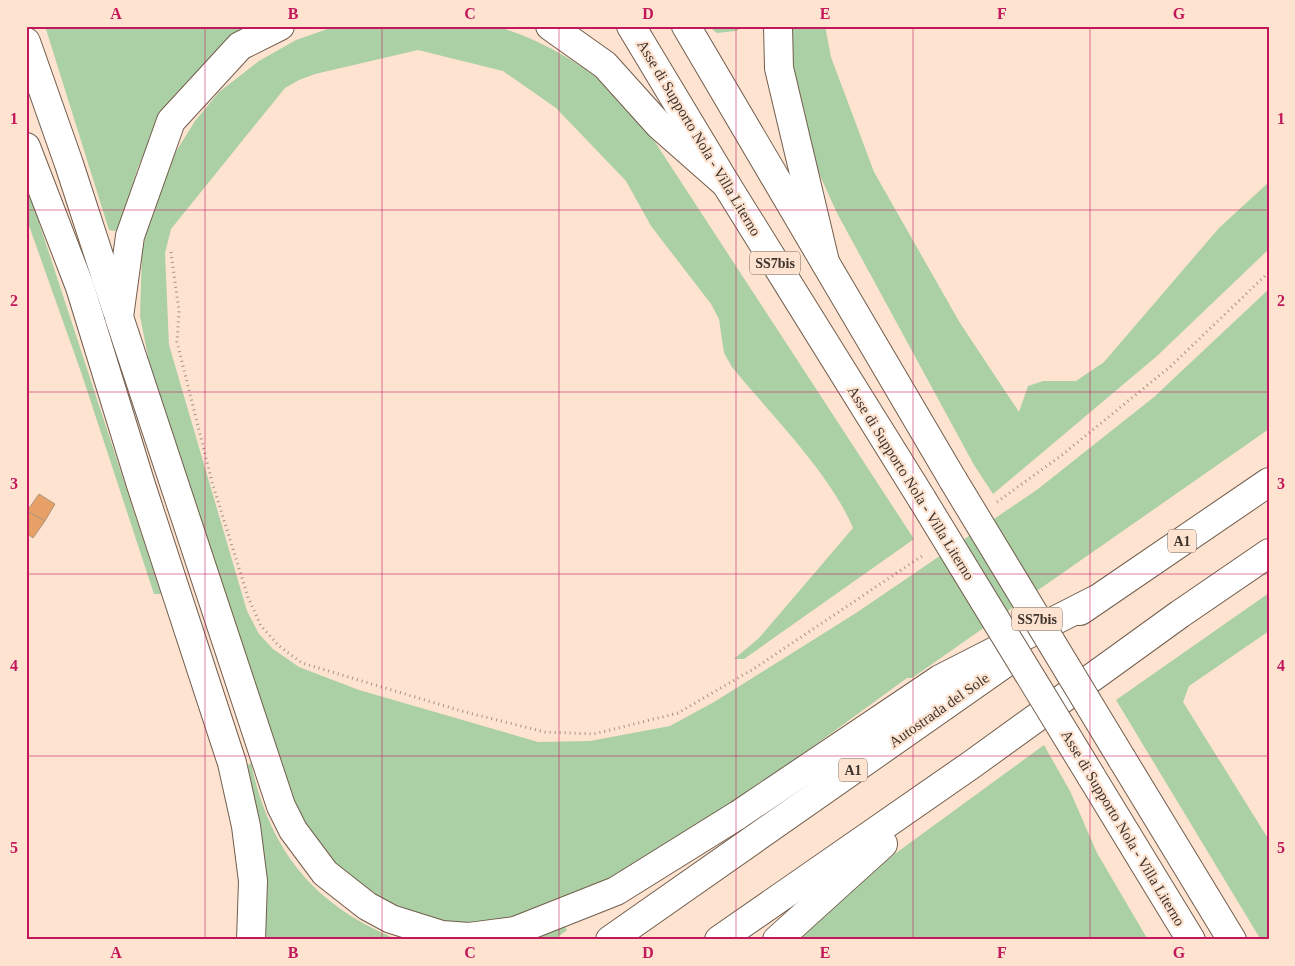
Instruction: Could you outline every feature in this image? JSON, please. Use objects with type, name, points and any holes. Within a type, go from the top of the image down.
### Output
[{"type":"highway","points":[[119,317],[130,236],[172,122],[240,46],[280,26]]},
{"type":"highway","points":[[550,26],[605,65],[659,125],[726,184]]},
{"type":"highway","name":"Asse di Supporto Nola - Villa Literno","points":[[631,26],[726,184],[922,499],[1191,940]]},
{"type":"highway","name":"SS7bis","points":[[686,26],[953,480],[1232,940]]},
{"type":"highway","points":[[778,26],[779,68],[825,262]]},
{"type":"highway","points":[[26,42],[281,806],[293,830],[325,873],[345,891],[367,906],[416,928],[469,938],[515,931],[616,891],[738,814],[940,679],[1096,600]]},
{"type":"highway","points":[[26,69],[80,287],[141,485],[232,763],[246,826],[253,881],[251,940]]},
{"type":"highway","points":[[26,147],[80,287]]},
{"type":"highway","name":"Autostrada del Sole","points":[[610,940],[1096,600],[1269,482]]},
{"type":"highway","points":[[719,940],[971,765],[1180,614],[1269,553]]},
{"type":"highway","points":[[777,940],[971,765]]},
{"type":"path","points":[[171,252],[179,310],[177,342],[212,482],[246,588],[261,626],[279,646],[302,663],[465,712],[545,732],[594,734],[678,713],[755,668],[926,553]]},
{"type":"path","points":[[990,507],[1062,455],[1171,366],[1269,272]]},
{"type":"green space","points":[[45,26],[265,26],[152,139],[138,167],[119,228],[115,231],[109,230]]},
{"type":"green space","points":[[336,26],[494,26],[541,43],[573,61],[601,81],[619,98],[655,142],[914,539],[744,659],[734,659],[759,638],[853,528],[843,507],[815,465],[732,367],[724,353],[719,319],[711,304],[651,226],[626,181],[556,108],[503,71],[418,50],[315,74],[285,88],[171,229],[165,253],[169,345],[247,611],[259,634],[273,649],[299,667],[359,690],[538,742],[590,741],[670,726],[714,702],[856,613],[1038,489],[1154,397],[1269,289],[1269,429],[912,678],[907,678],[730,807],[601,884],[529,912],[483,924],[448,925],[380,903],[324,855],[298,812],[278,768],[149,362],[140,316],[142,252],[152,206],[175,153],[195,121],[219,92],[259,61],[296,40]]},
{"type":"green space","points":[[708,26],[747,26],[735,31],[717,33]]},
{"type":"green space","points":[[790,26],[825,26],[831,57],[874,172],[960,323],[1019,412],[1028,386],[1043,381],[1076,381],[1104,362],[1219,228],[1269,182],[1269,249],[1157,356],[993,494],[974,465],[837,213],[812,158],[792,64]]},
{"type":"green space","points":[[26,183],[161,594],[154,594],[81,372],[26,217]]},
{"type":"green space","points":[[1269,593],[1269,631],[1189,686],[1183,702],[1269,840],[1269,940],[1261,940],[1116,700]]},
{"type":"green space","points":[[1044,745],[1070,791],[1097,853],[1148,940],[772,940],[796,926]]},
{"type":"green space","points":[[251,763],[259,795],[270,823],[284,849],[301,872],[320,893],[343,911],[399,940],[264,940],[245,767]]},
{"type":"green space","points":[[564,925],[567,930],[554,940],[529,940]]},
{"type":"building","points":[[39,494],[55,504],[45,521],[27,511]]},
{"type":"building","points":[[27,511],[45,521],[33,538],[26,533]]}]
